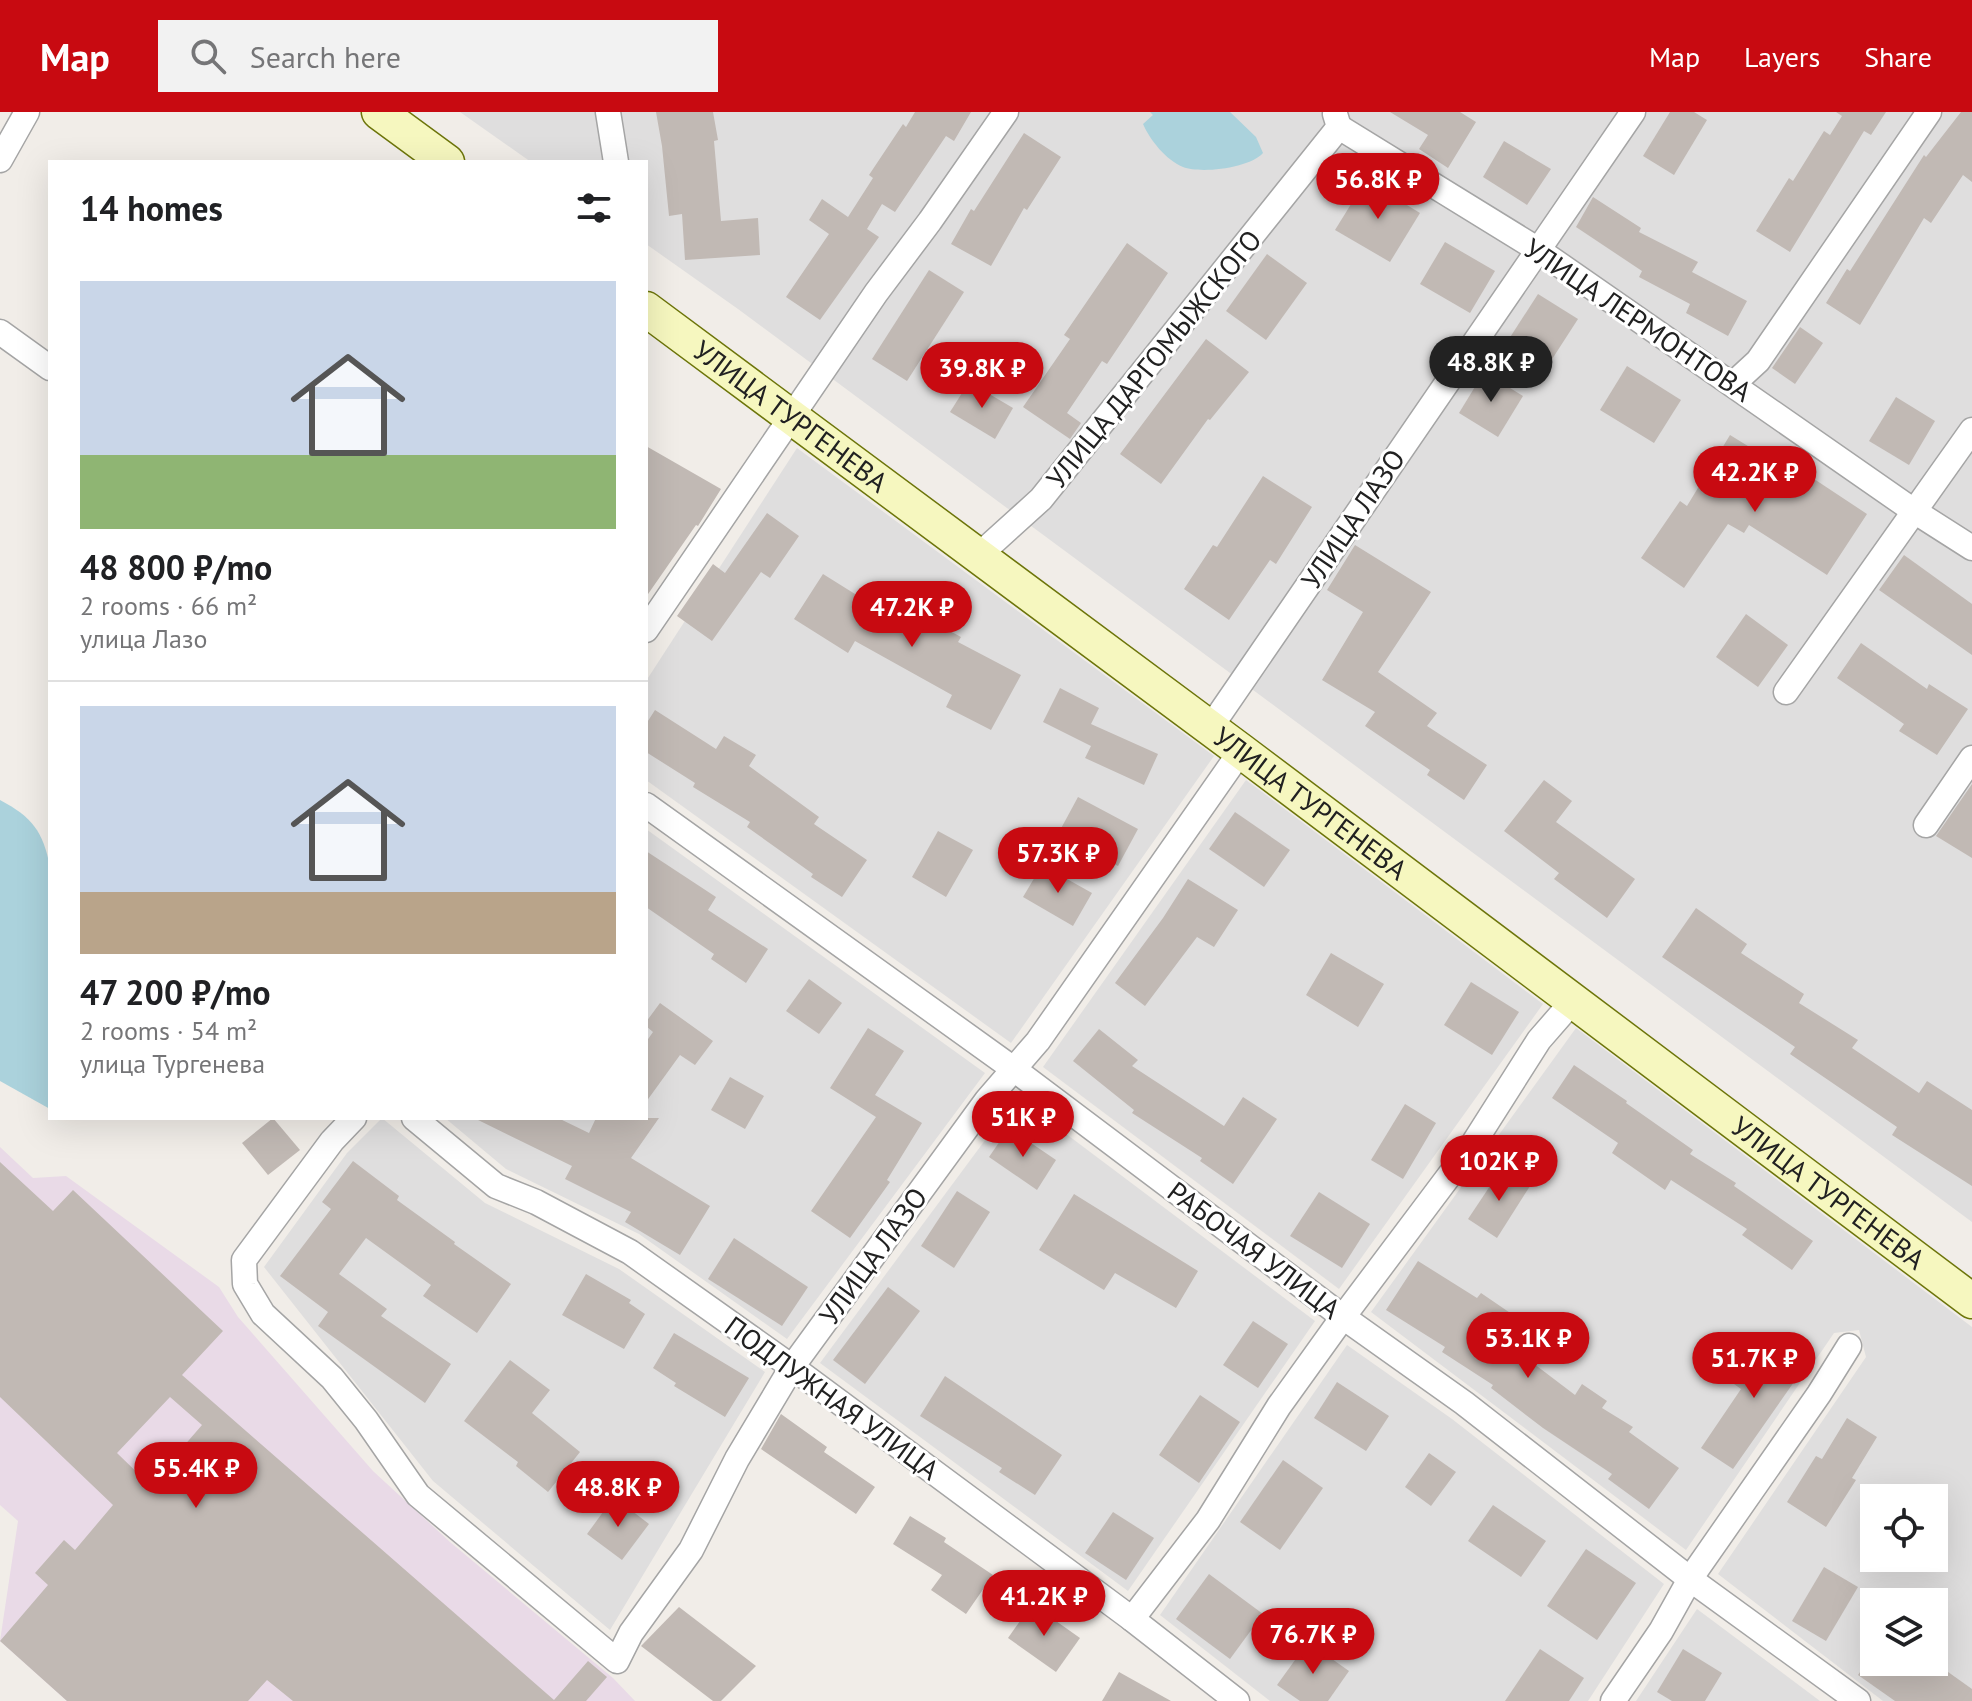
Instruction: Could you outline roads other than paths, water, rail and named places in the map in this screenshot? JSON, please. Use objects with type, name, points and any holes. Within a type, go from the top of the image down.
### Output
[{"type":"street","points":[[0,160],[27,112]]},
{"type":"street","points":[[379,112],[444,160]]},
{"type":"street","points":[[608,112],[616,160]]},
{"type":"street","points":[[648,627],[876,293],[1006,112]]},
{"type":"street","name":"УЛИЦА ЛАЗО","points":[[1210,728],[1633,112]]},
{"type":"street","points":[[1733,384],[1758,361],[1929,112]]},
{"type":"street","name":"УЛИЦА ЛЕРМОНТОВА","points":[[1336,120],[1537,249],[1972,548]]},
{"type":"street","name":"УЛИЦА ДАРГОМЫЖСКОГО","points":[[978,556],[1041,499],[1336,120]]},
{"type":"street","name":"УЛИЦА ТУРГЕНЕВА","points":[[648,311],[1241,751],[1972,1301]]},
{"type":"street","points":[[0,332],[48,367]]},
{"type":"street","points":[[1786,692],[1972,430]]},
{"type":"street","name":"УЛИЦА ЛАЗО","points":[[352,1120],[332,1141],[244,1260],[245,1284],[263,1314],[332,1378],[366,1420],[418,1495],[617,1661],[631,1633],[691,1550],[737,1459],[792,1367],[987,1100],[1038,1041],[1241,751]]},
{"type":"street","points":[[1926,825],[1972,758]]},
{"type":"street","name":"РАБОЧАЯ УЛИЦА","points":[[648,806],[1015,1070],[1343,1317],[1464,1403],[1690,1579],[1858,1701]]},
{"type":"street","points":[[1132,1619],[1208,1520],[1279,1406],[1473,1144],[1539,1040],[1573,1001]]},
{"type":"street","name":"ПОДЛУЖНАЯ УЛИЦА","points":[[416,1120],[496,1186],[536,1202],[630,1252],[792,1367],[1132,1619],[1237,1701]]},
{"type":"street","points":[[1613,1701],[1661,1631],[1690,1579],[1849,1346]]},
{"type":"water","points":[[1150,112],[1230,112],[1256,137],[1263,153],[1237,166],[1201,170],[1183,167],[1165,155],[1150,136],[1143,124],[1153,115]]},
{"type":"water","points":[[0,800],[34,826],[40,834],[48,859],[48,1108],[0,1081]]}]
